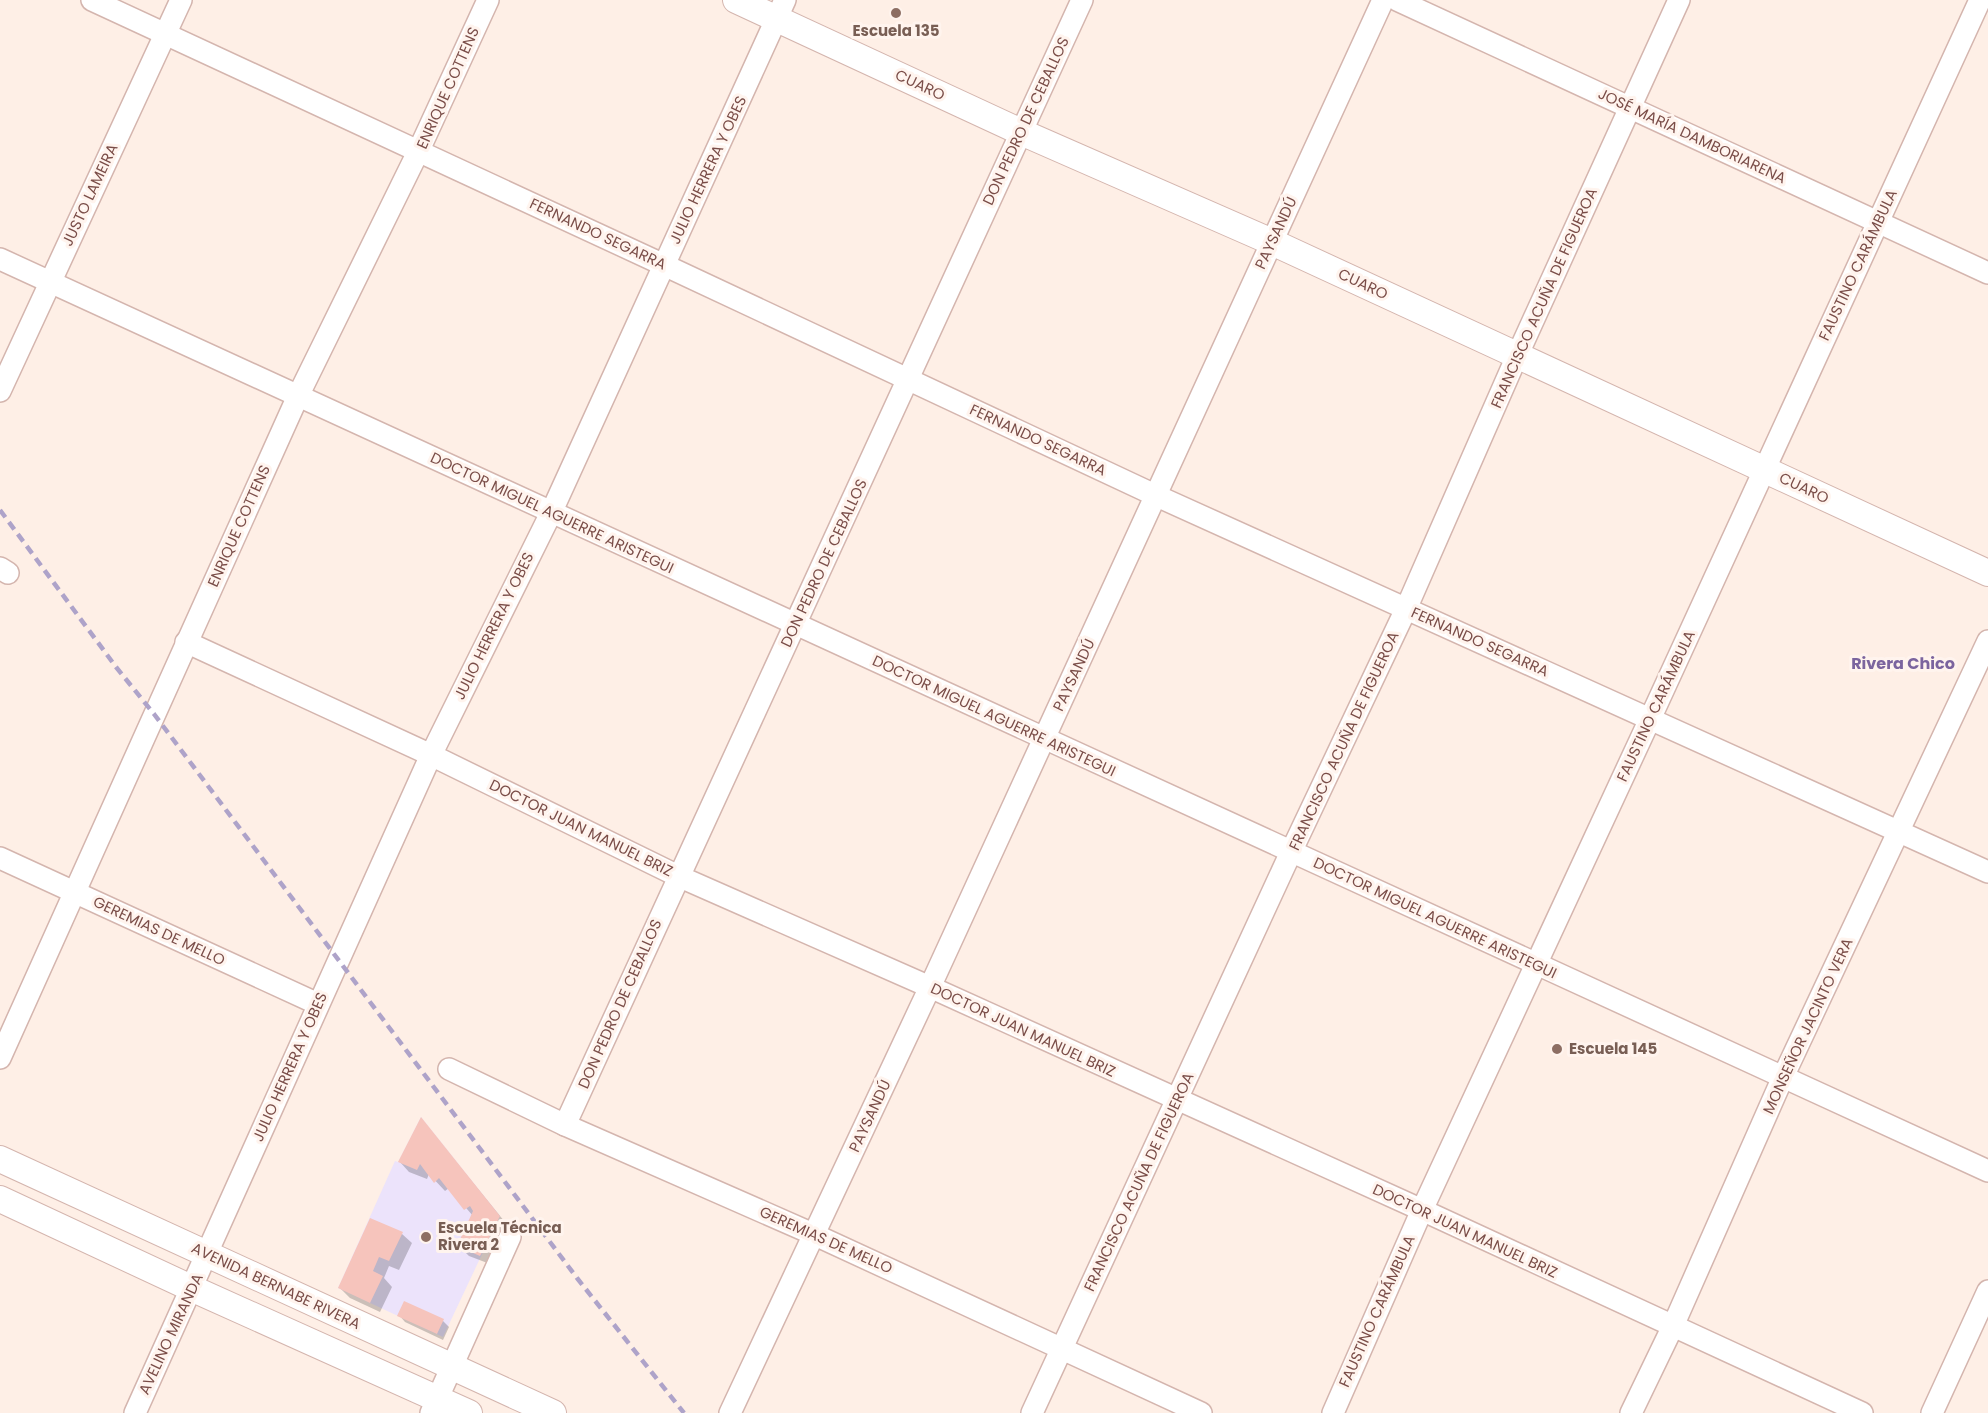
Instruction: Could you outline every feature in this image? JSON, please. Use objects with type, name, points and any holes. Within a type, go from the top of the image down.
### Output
[{"type":"street","name":"FERNANDO SEGARRA","points":[[92,0],[1157,496],[1988,872]]},
{"type":"street","name":"JUSTO LAMEIRA","points":[[0,391],[181,0]]},
{"type":"street","name":"ENRIQUE COTTENS","points":[[0,1058],[298,396],[418,152],[488,0]]},
{"type":"street","name":"CUARO","points":[[736,0],[781,9],[1021,132],[1272,242],[1988,573]]},
{"type":"street","name":"DON PEDRO DE CEBALLOS","points":[[565,1125],[1082,0]]},
{"type":"street","name":"PAYSANDÚ","points":[[730,1413],[1157,496],[1383,0]]},
{"type":"street","name":"JOSÉ MARÍA DAMBORIARENA","points":[[1397,0],[1988,273]]},
{"type":"street","name":"FRANCISCO ACUÑA DE FIGUEROA","points":[[1032,1413],[1406,609],[1517,356],[1679,0]]},
{"type":"street","name":"FAUSTINO CARÁMBULA","points":[[1333,1413],[1422,1210],[1980,0]]},
{"type":"street","name":"JULIO HERRERA Y OBES","points":[[207,1255],[431,755],[551,513],[781,9]]},
{"type":"street","name":"DOCTOR MIGUEL AGUERRE ARISTEGUI","points":[[0,259],[1988,1171]]},
{"type":"street","name":"MONSEÑOR JACINTO VERA","points":[[1631,1413],[1783,1077],[1988,640]]},
{"type":"street","name":"DOCTOR JUAN MANUEL BRIZ","points":[[186,642],[431,755],[678,876],[930,987],[1422,1210],[1862,1413]]},
{"type":"street","name":"GEREMIAS DE MELLO","points":[[0,858],[318,1004]]},
{"type":"street","name":"GEREMIAS DE MELLO","points":[[449,1069],[565,1125],[813,1234],[1202,1413]]},
{"type":"street","name":"AVENIDA BERNABE RIVERA","points":[[0,1159],[553,1413]]},
{"type":"street","points":[[0,1199],[191,1288],[434,1406],[469,1413]]},
{"type":"street","points":[[434,1406],[510,1237]]},
{"type":"street","name":"AVELINO MIRANDA","points":[[135,1413],[207,1255]]},
{"type":"street","points":[[1932,1413],[1988,1291]]},
{"type":"shaded area","name":"Escuela Técnica Rivera 2","points":[[421,1117],[500,1216],[443,1337],[338,1288],[395,1161],[398,1162]]},
{"type":"building","points":[[421,1117],[500,1216],[480,1256],[457,1246],[473,1211],[470,1206],[464,1210],[439,1178],[434,1183],[420,1164],[417,1170],[398,1162]]},
{"type":"building","points":[[370,1218],[403,1232],[389,1261],[379,1257],[373,1271],[383,1276],[370,1303],[338,1288]]},
{"type":"building","points":[[404,1301],[444,1319],[437,1334],[397,1316]]},
{"type":"railway","points":[[0,510],[577,1278],[684,1413]]},
{"type":"place","name":"Escuela 135","points":[[896,13]]},
{"type":"place","name":"Escuela 145","points":[[1557,1049]]},
{"type":"place","name":"Escuela Técnica Rivera 2","points":[[426,1237]]},
{"type":"district","name":"Rivera Chico","points":[[1903,663]]}]
